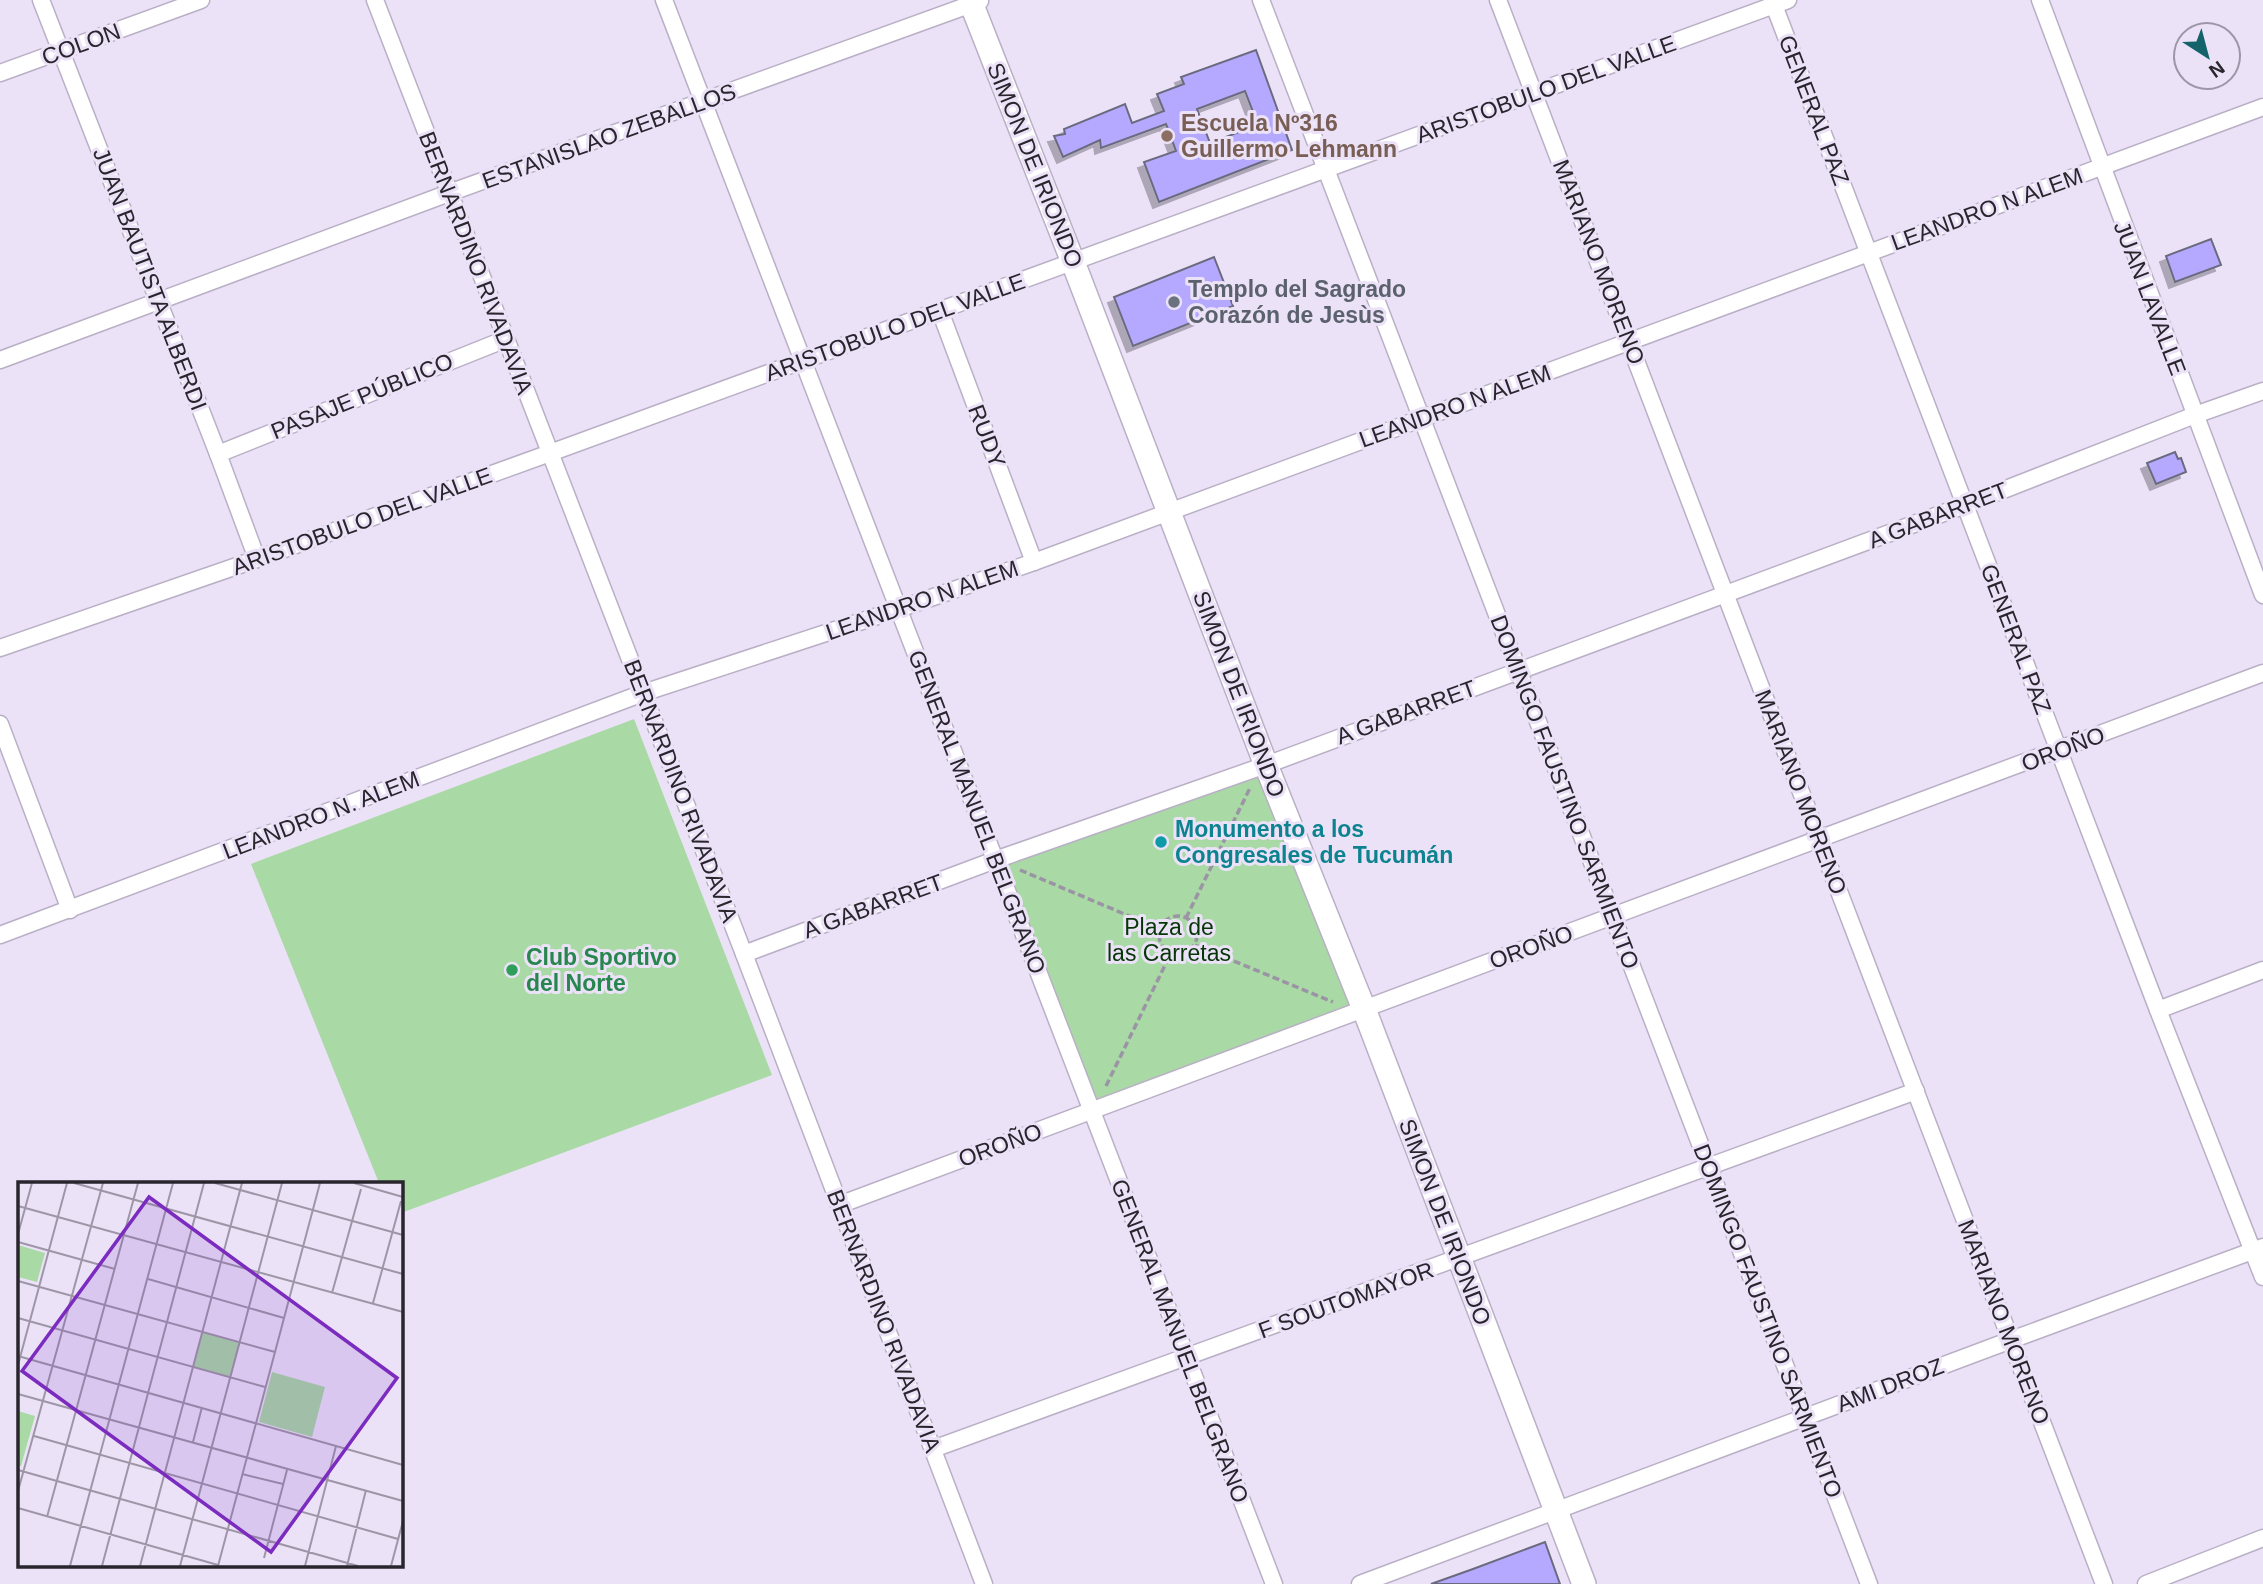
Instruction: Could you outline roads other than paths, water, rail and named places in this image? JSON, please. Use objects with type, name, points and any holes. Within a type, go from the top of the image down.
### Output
[{"type":"main road","name":"SIMON DE IRIONDO","points":[[974,1],[1168,512],[1261,771],[1364,1009],[1584,1584]]},
{"type":"street","name":"JUAN BAUTISTA ALBERDI","points":[[41,0],[257,559]]},
{"type":"street","name":"COLON","points":[[0,73],[201,0]]},
{"type":"street","name":"BERNARDINO RIVADAVIA","points":[[375,0],[984,1584]]},
{"type":"street","name":"GENERAL MANUEL BELGRANO","points":[[664,0],[1274,1584]]},
{"type":"street","name":"DOMINGO FAUSTINO SARMIENTO","points":[[1261,0],[1869,1584]]},
{"type":"street","name":"MARIANO MORENO","points":[[1499,0],[2104,1584]]},
{"type":"street","name":"JUAN LAVALLE","points":[[2040,0],[2263,595]]},
{"type":"street","name":"ESTANISLAO ZEBALLOS","points":[[0,360],[974,1]]},
{"type":"street","name":"ARISTOBULO DEL VALLE","points":[[0,648],[550,453],[1778,2]]},
{"type":"street","name":"GENERAL PAZ","points":[[1778,2],[1869,253],[2158,1010],[2258,1249],[2263,1278]]},
{"type":"street","name":"LEANDRO N ALEM","points":[[643,693],[1034,562],[2263,107]]},
{"type":"street","name":"RUDY","points":[[940,311],[1034,562]]},
{"type":"street","name":"PASAJE PÚBLICO","points":[[218,454],[506,338]]},
{"type":"street","name":"A GABARRET","points":[[744,954],[995,860],[1261,771],[1518,671],[2263,391]]},
{"type":"street","name":"OROÑO","points":[[839,1205],[2263,673]]},
{"type":"street","name":"LEANDRO N. ALEM","points":[[0,935],[643,693]]},
{"type":"street","points":[[0,724],[69,909]]},
{"type":"street","points":[[2158,1010],[2263,970]]},
{"type":"street","name":"F SOUTOMAYOR","points":[[933,1449],[1916,1091]]},
{"type":"street","name":"AMI DROZ","points":[[1360,1584],[2258,1249]]},
{"type":"street","points":[[2146,1584],[2263,1538]]},
{"type":"place","name":"Escuela Nº316 Guillermo Lehmann","points":[[1167,136]]},
{"type":"place","name":"Templo del Sagrado Corazón de Jesùs","points":[[1174,302]]},
{"type":"place","name":"Monumento a los Congresales de Tucumán","points":[[1161,842]]},
{"type":"place","name":"Club Sportivo del Norte","points":[[512,970]]},
{"type":"park label","name":"Plaza de las Carretas","points":[[1169,940]]}]
